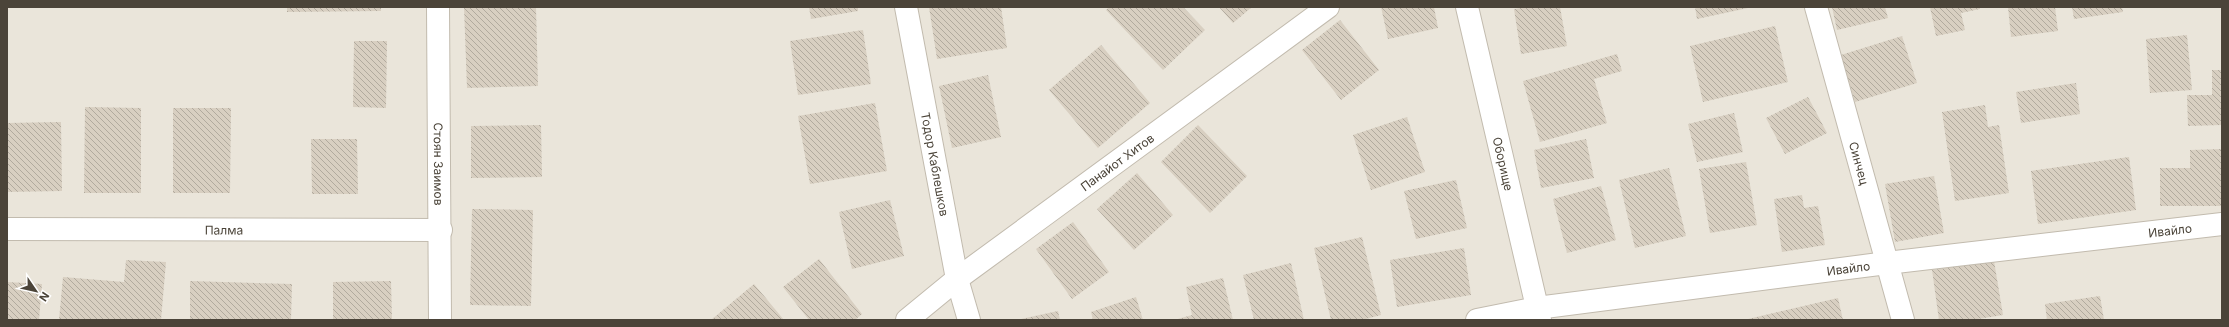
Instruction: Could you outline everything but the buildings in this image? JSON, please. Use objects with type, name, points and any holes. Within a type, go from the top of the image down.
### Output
[{"type":"street","name":"Стоян Заимов","points":[[438,7],[441,230],[440,320]]},
{"type":"street","name":"Тодор Каблешков","points":[[906,7],[957,279],[969,320]]},
{"type":"street","name":"Панайот Хитов","points":[[907,320],[957,279],[1328,7]]},
{"type":"street","name":"Оборище","points":[[1467,7],[1539,314]]},
{"type":"street","name":"Синчец","points":[[1816,7],[1903,320]]},
{"type":"street","name":"Ивайло","points":[[1477,320],[1539,314],[1887,263],[2222,224]]},
{"type":"street","name":"Палма","points":[[7,229],[441,230]]},
{"type":"shaded area","points":[[7,7],[2222,7],[2222,320],[7,320]]}]
